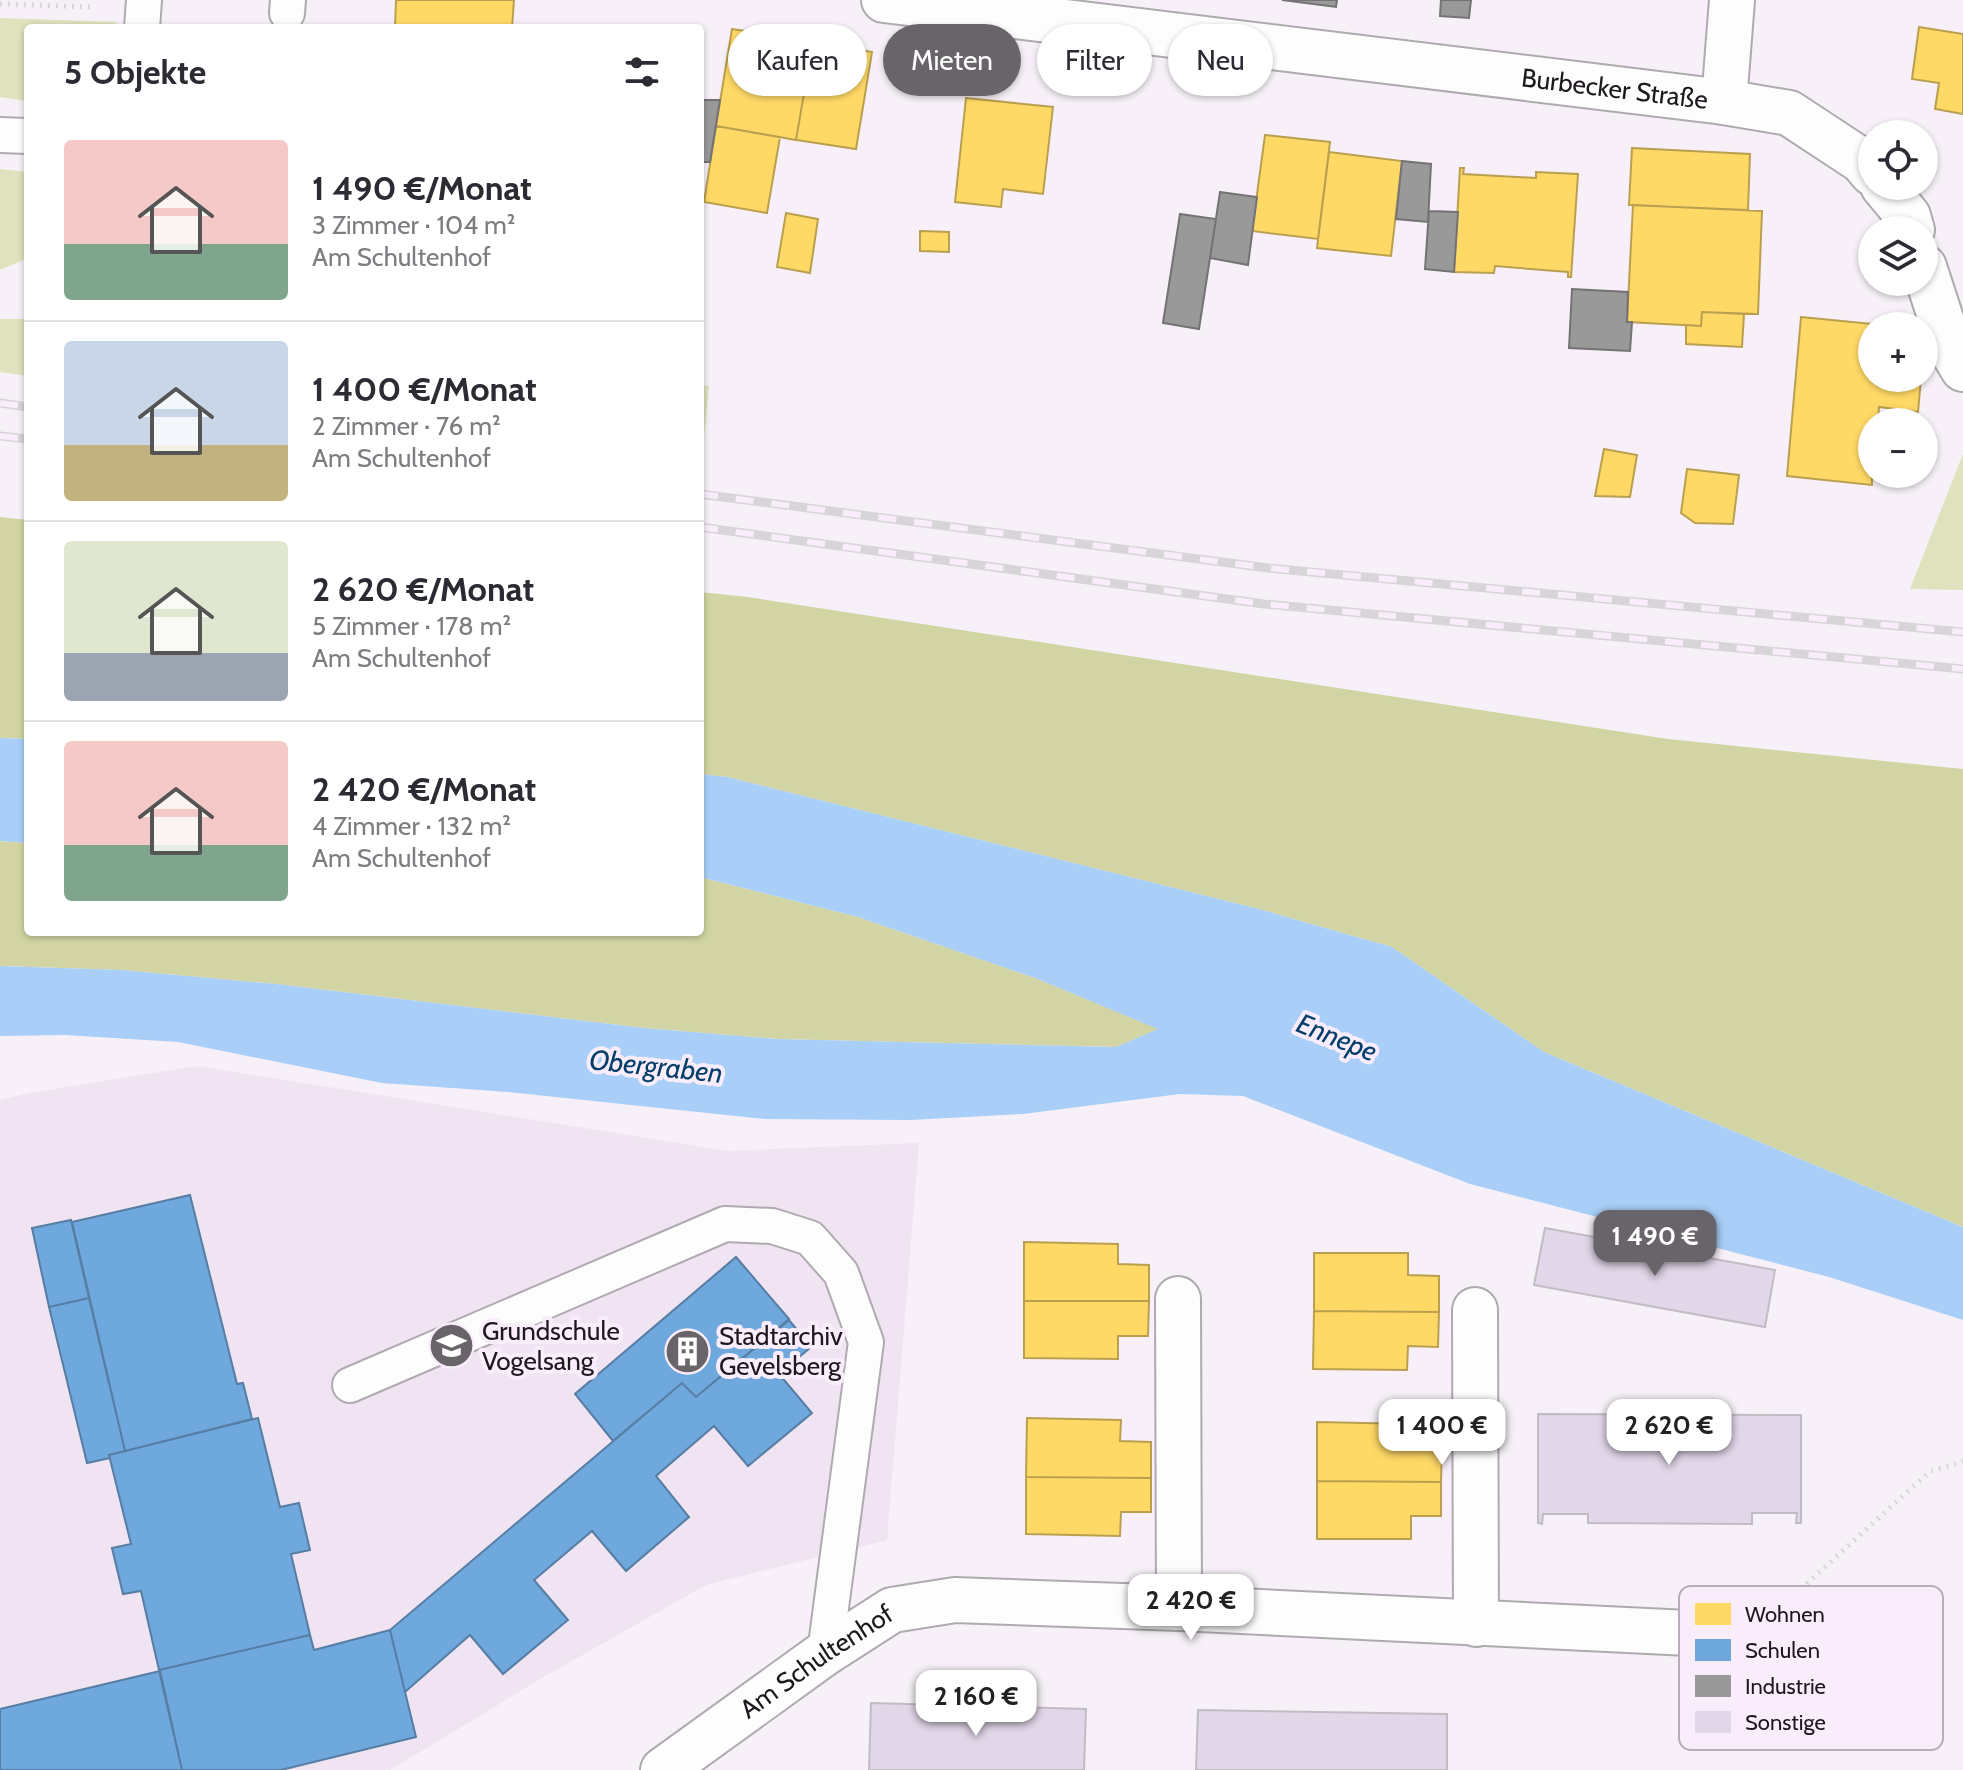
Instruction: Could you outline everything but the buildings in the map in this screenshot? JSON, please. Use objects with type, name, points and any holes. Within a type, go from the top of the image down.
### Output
[{"type":"street","name":"Burbecker Straße","points":[[884,0],[1084,12],[1724,102],[1789,113],[1858,158]]},
{"type":"street","name":"Burbecker Straße","points":[[1724,102],[1732,0]]},
{"type":"street","points":[[1895,200],[1908,216]]},
{"type":"street","points":[[1933,296],[1950,347],[1963,369]]},
{"type":"street","points":[[1178,1299],[1179,1608]]},
{"type":"street","points":[[1475,1310],[1476,1624]]},
{"type":"street","name":"Am Schultenhof","points":[[663,1770],[825,1653],[892,1610],[955,1600],[1679,1633]]},
{"type":"lane","points":[[142,24],[144,0]]},
{"type":"lane","points":[[0,135],[24,136]]},
{"type":"lane","points":[[350,1385],[725,1224],[772,1226],[810,1238],[841,1273],[866,1342],[825,1653]]},
{"type":"path","points":[[0,4],[100,8]]},
{"type":"path","points":[[1805,1586],[1929,1472],[1963,1461]]},
{"type":"shaded area","name":"Grundschule Vogelsang","points":[[197,1066],[728,1151],[919,1143],[887,1540],[706,1585],[547,1675],[390,1770],[0,1770],[0,1100]]},
{"type":"green space","points":[[0,18],[116,22],[24,24],[24,100],[0,97]]},
{"type":"green space","points":[[0,169],[24,172],[24,260],[0,270]]},
{"type":"green space","points":[[0,319],[24,319],[24,375],[0,372]]},
{"type":"green space","points":[[704,385],[709,386],[704,438]]},
{"type":"green space","points":[[1963,454],[1963,590],[1910,589]]},
{"type":"green space","points":[[0,517],[24,520],[24,739],[0,738]]},
{"type":"green space","points":[[704,592],[1668,739],[1963,769],[1963,1227],[1544,1052],[1392,947],[1259,909],[727,777],[704,774]]},
{"type":"green space","points":[[0,841],[24,843],[24,936],[704,936],[704,878],[858,917],[1035,978],[1159,1029],[1116,1047],[777,1039],[644,1028],[276,984],[122,970],[0,966]]},
{"type":"water","points":[[0,738],[24,739],[24,843],[0,841]]},
{"type":"water","points":[[704,774],[727,777],[1259,909],[1392,947],[1544,1052],[1963,1227],[1963,1320],[1829,1277],[1470,1184],[1243,1096],[1180,1094],[1023,1114],[910,1120],[765,1119],[508,1092],[382,1083],[178,1042],[65,1035],[0,1036],[0,966],[122,970],[276,984],[644,1028],[777,1039],[1116,1047],[1158,1029],[1035,978],[858,917],[704,878]]},
{"type":"railway","points":[[0,403],[24,406]]},
{"type":"railway","points":[[0,436],[24,439]]},
{"type":"railway","points":[[704,495],[1268,568],[1963,632]]},
{"type":"railway","points":[[704,528],[1264,604],[1963,669]]},
{"type":"place","name":"Grundschule Vogelsang","points":[[451,1346]]},
{"type":"place","name":"Stadtarchiv Gevelsberg","points":[[688,1351]]},
{"type":"water label","name":"Ennepe","points":[[1337,1037]]},
{"type":"water label","name":"Obergraben","points":[[656,1066]]}]
